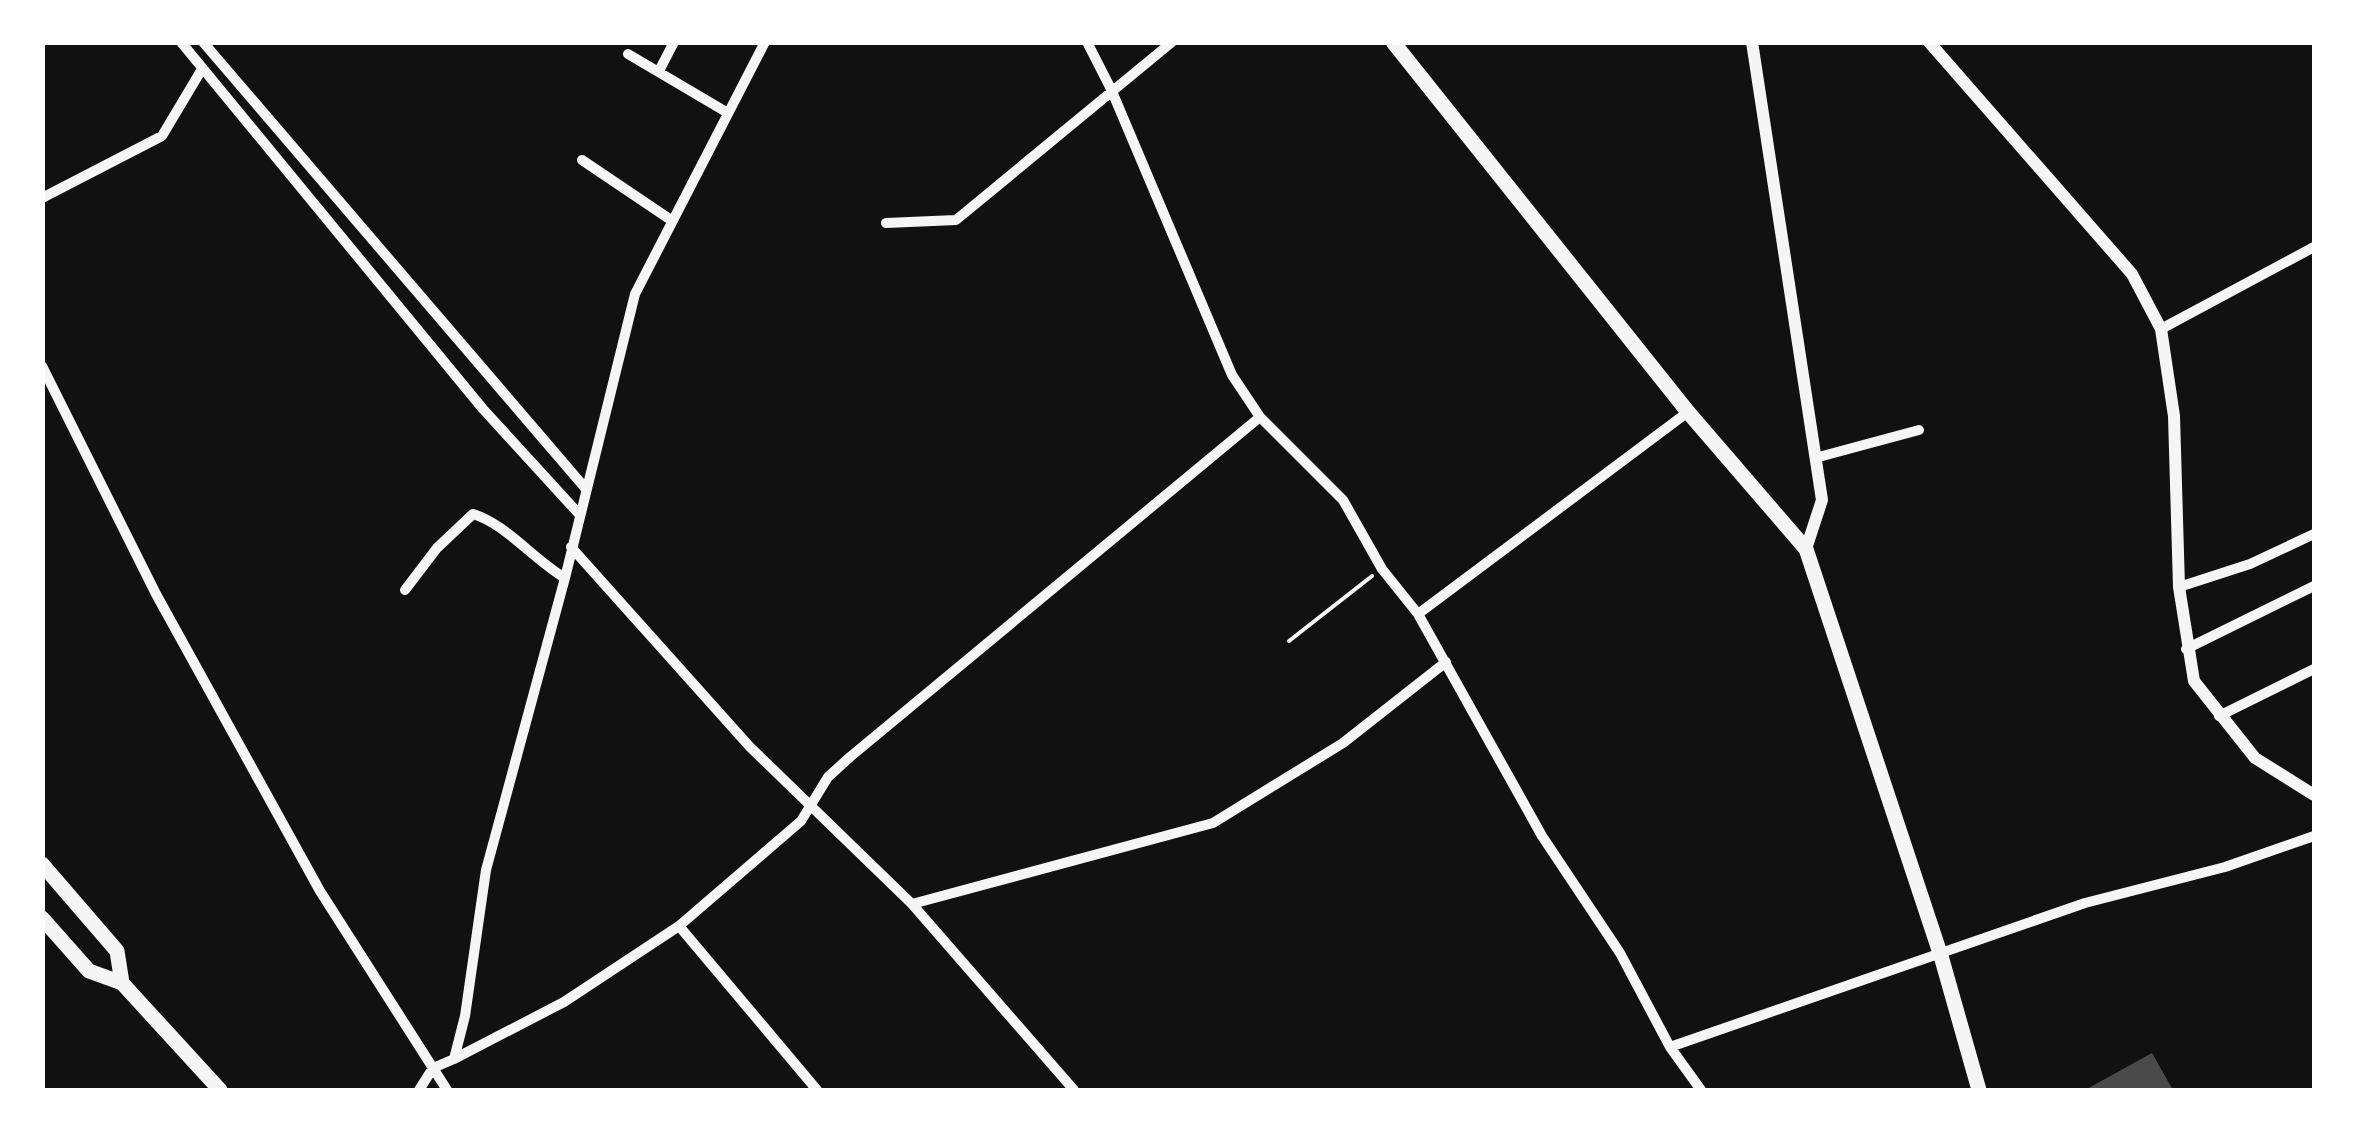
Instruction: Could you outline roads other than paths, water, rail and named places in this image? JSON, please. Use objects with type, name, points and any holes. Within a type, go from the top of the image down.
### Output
[{"type":"main road","points":[[1393,42],[1688,412],[1806,549],[1980,1090]]},
{"type":"main road","points":[[42,864],[117,951],[122,984]]},
{"type":"main road","points":[[42,918],[89,971],[122,984],[220,1090]]},
{"type":"street","points":[[182,42],[483,408],[579,514]]},
{"type":"street","points":[[203,42],[500,394],[586,489]]},
{"type":"street","points":[[659,70],[674,42]]},
{"type":"street","points":[[454,1059],[466,1016],[486,870],[565,578],[635,294],[766,42]]},
{"type":"street","points":[[1087,42],[1112,89],[1232,375],[1260,416],[1343,500],[1382,569],[1418,614],[1542,836],[1620,953],[1670,1047],[1701,1090]]},
{"type":"street","points":[[886,223],[956,220],[1172,42]]},
{"type":"street","points":[[1752,42],[1822,500],[1806,549]]},
{"type":"street","points":[[1929,42],[2132,274],[2161,329],[2174,416],[2180,587],[2186,649],[2194,680],[2255,758],[2314,795]]},
{"type":"street","points":[[628,54],[728,113]]},
{"type":"street","points":[[42,198],[162,136],[202,69]]},
{"type":"street","points":[[582,160],[672,220]]},
{"type":"street","points":[[2161,329],[2314,247]]},
{"type":"street","points":[[381,280],[396,269]]},
{"type":"street","points":[[42,366],[156,594],[320,891],[448,1090]]},
{"type":"street","points":[[483,408],[500,394]]},
{"type":"street","points":[[1418,614],[1688,412]]},
{"type":"street","points":[[419,1090],[434,1068],[564,1002],[680,926],[800,822],[828,777],[850,757],[1260,416]]},
{"type":"street","points":[[1815,458],[1919,430]]},
{"type":"street","points":[[405,590],[437,548],[473,514],[486,518],[537,562],[565,578]]},
{"type":"street","points":[[2180,587],[2250,564],[2314,534]]},
{"type":"street","points":[[571,547],[750,747],[912,904],[1074,1090]]},
{"type":"street","points":[[2186,649],[2314,586]]},
{"type":"street","points":[[912,904],[1213,824],[1343,743],[1446,662]]},
{"type":"street","points":[[2219,716],[2314,669]]},
{"type":"street","points":[[1670,1047],[2085,904],[2225,867],[2314,836]]},
{"type":"street","points":[[680,926],[817,1090]]}]
